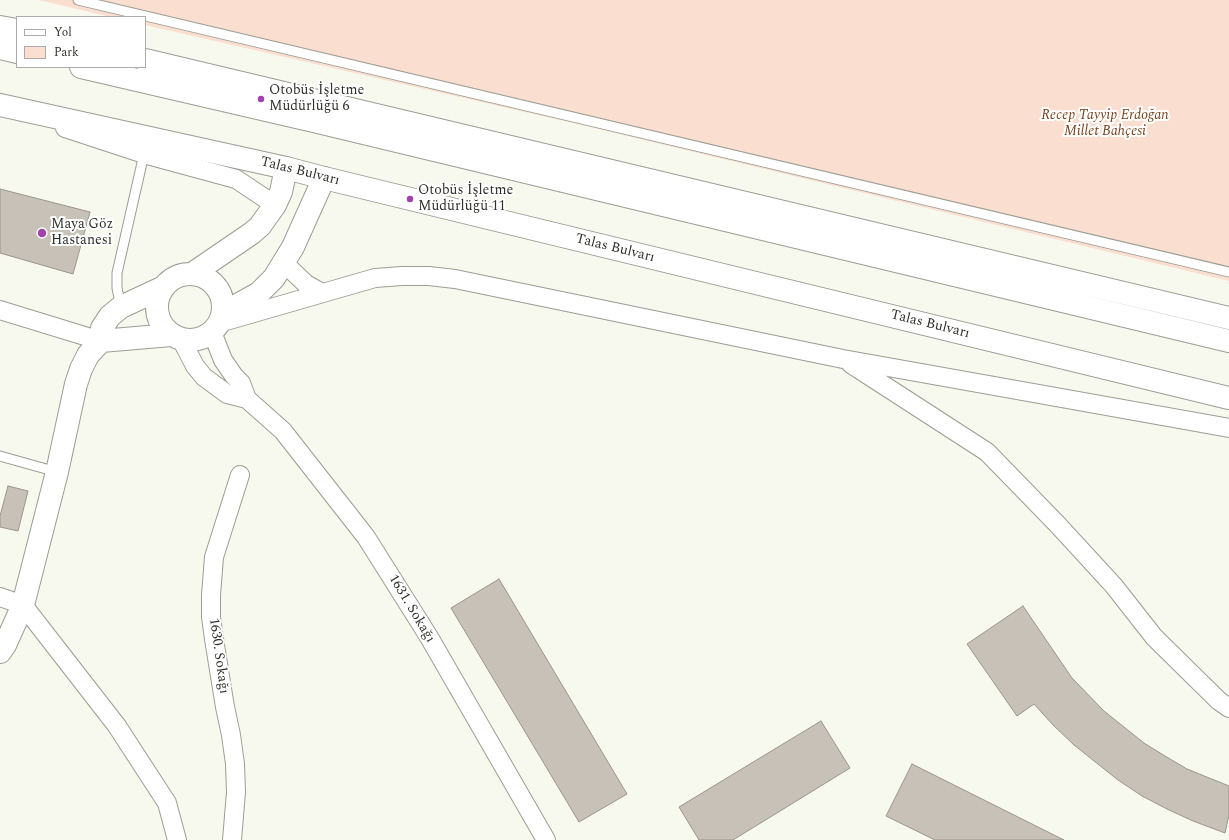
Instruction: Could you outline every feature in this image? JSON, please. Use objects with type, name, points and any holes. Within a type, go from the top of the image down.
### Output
[{"type":"main road","points":[[0,26],[16,30]]},
{"type":"main road","points":[[0,48],[16,52]]},
{"type":"main road","points":[[146,60],[1229,318]]},
{"type":"main road","points":[[85,68],[318,122],[1229,342]]},
{"type":"main road","name":"Talas Bulvarı","points":[[0,106],[286,168],[1229,398]]},
{"type":"main road","points":[[0,652],[5,645],[23,605],[57,472],[76,384],[88,355],[101,341],[102,328],[110,316],[121,307],[164,287],[172,280],[192,274],[252,233],[260,226],[275,205],[281,192],[286,168]]},
{"type":"main road","points":[[101,341],[176,337],[192,340],[202,338],[218,323],[259,293],[274,278],[293,247],[324,178]]},
{"type":"main road","points":[[192,274],[202,276],[212,282],[219,291],[223,301],[218,323]]},
{"type":"main road","points":[[164,287],[159,296],[157,307],[158,317],[163,327],[176,337]]},
{"type":"street","points":[[0,106],[144,154],[236,179],[275,205]]},
{"type":"street","points":[[284,263],[306,284],[322,293]]},
{"type":"street","points":[[218,323],[376,278],[402,276],[442,277],[843,359],[1229,428]]},
{"type":"street","points":[[0,310],[101,341]]},
{"type":"street","name":"1631. Sokağı","points":[[218,323],[223,360],[241,383],[247,399]]},
{"type":"street","name":"1631. Sokağı","points":[[176,337],[199,372],[204,377],[227,394],[247,399],[283,431],[366,537],[429,637],[546,840]]},
{"type":"street","points":[[843,359],[987,452],[1058,525],[1114,586],[1154,637],[1219,701],[1229,708]]},
{"type":"street","name":"1630. Sokağı","points":[[232,840],[236,799],[235,764],[214,639],[211,617],[211,595],[214,557],[240,475]]},
{"type":"street","points":[[0,597],[23,605],[117,726],[167,803],[177,840]]},
{"type":"lane","points":[[78,0],[146,16]]},
{"type":"lane","points":[[146,16],[1229,272]]},
{"type":"lane","points":[[121,307],[117,288],[117,273],[144,154]]},
{"type":"lane","points":[[0,456],[57,472]]},
{"type":"green space","name":"Recep Tayyip Erdoğan Millet Bahçesi","points":[[39,0],[1229,0],[1229,281],[586,126],[146,25],[146,16],[107,16]]},
{"type":"building","name":"Maya Göz Hastanesi","points":[[0,189],[90,212],[73,274],[0,253]]},
{"type":"building","points":[[8,486],[28,491],[18,531],[0,527],[0,516]]},
{"type":"building","points":[[499,579],[627,794],[579,822],[451,608]]},
{"type":"building","points":[[1023,606],[1072,678],[1104,711],[1144,743],[1165,756],[1187,769],[1229,786],[1229,815],[1225,833],[1167,809],[1142,796],[1118,780],[1074,745],[1034,704],[1017,716],[967,644]]},
{"type":"building","points":[[821,721],[850,768],[733,840],[699,840],[679,807]]},
{"type":"building","points":[[912,764],[1064,840],[935,840],[886,816]]},
{"type":"place","name":"Otobüs İşletme Müdürlüğü 6","points":[[261,99]]},
{"type":"place","name":"Otobüs İşletme Müdürlüğü 11","points":[[410,199]]},
{"type":"place","name":"Maya Göz Hastanesi","points":[[42,233]]}]
